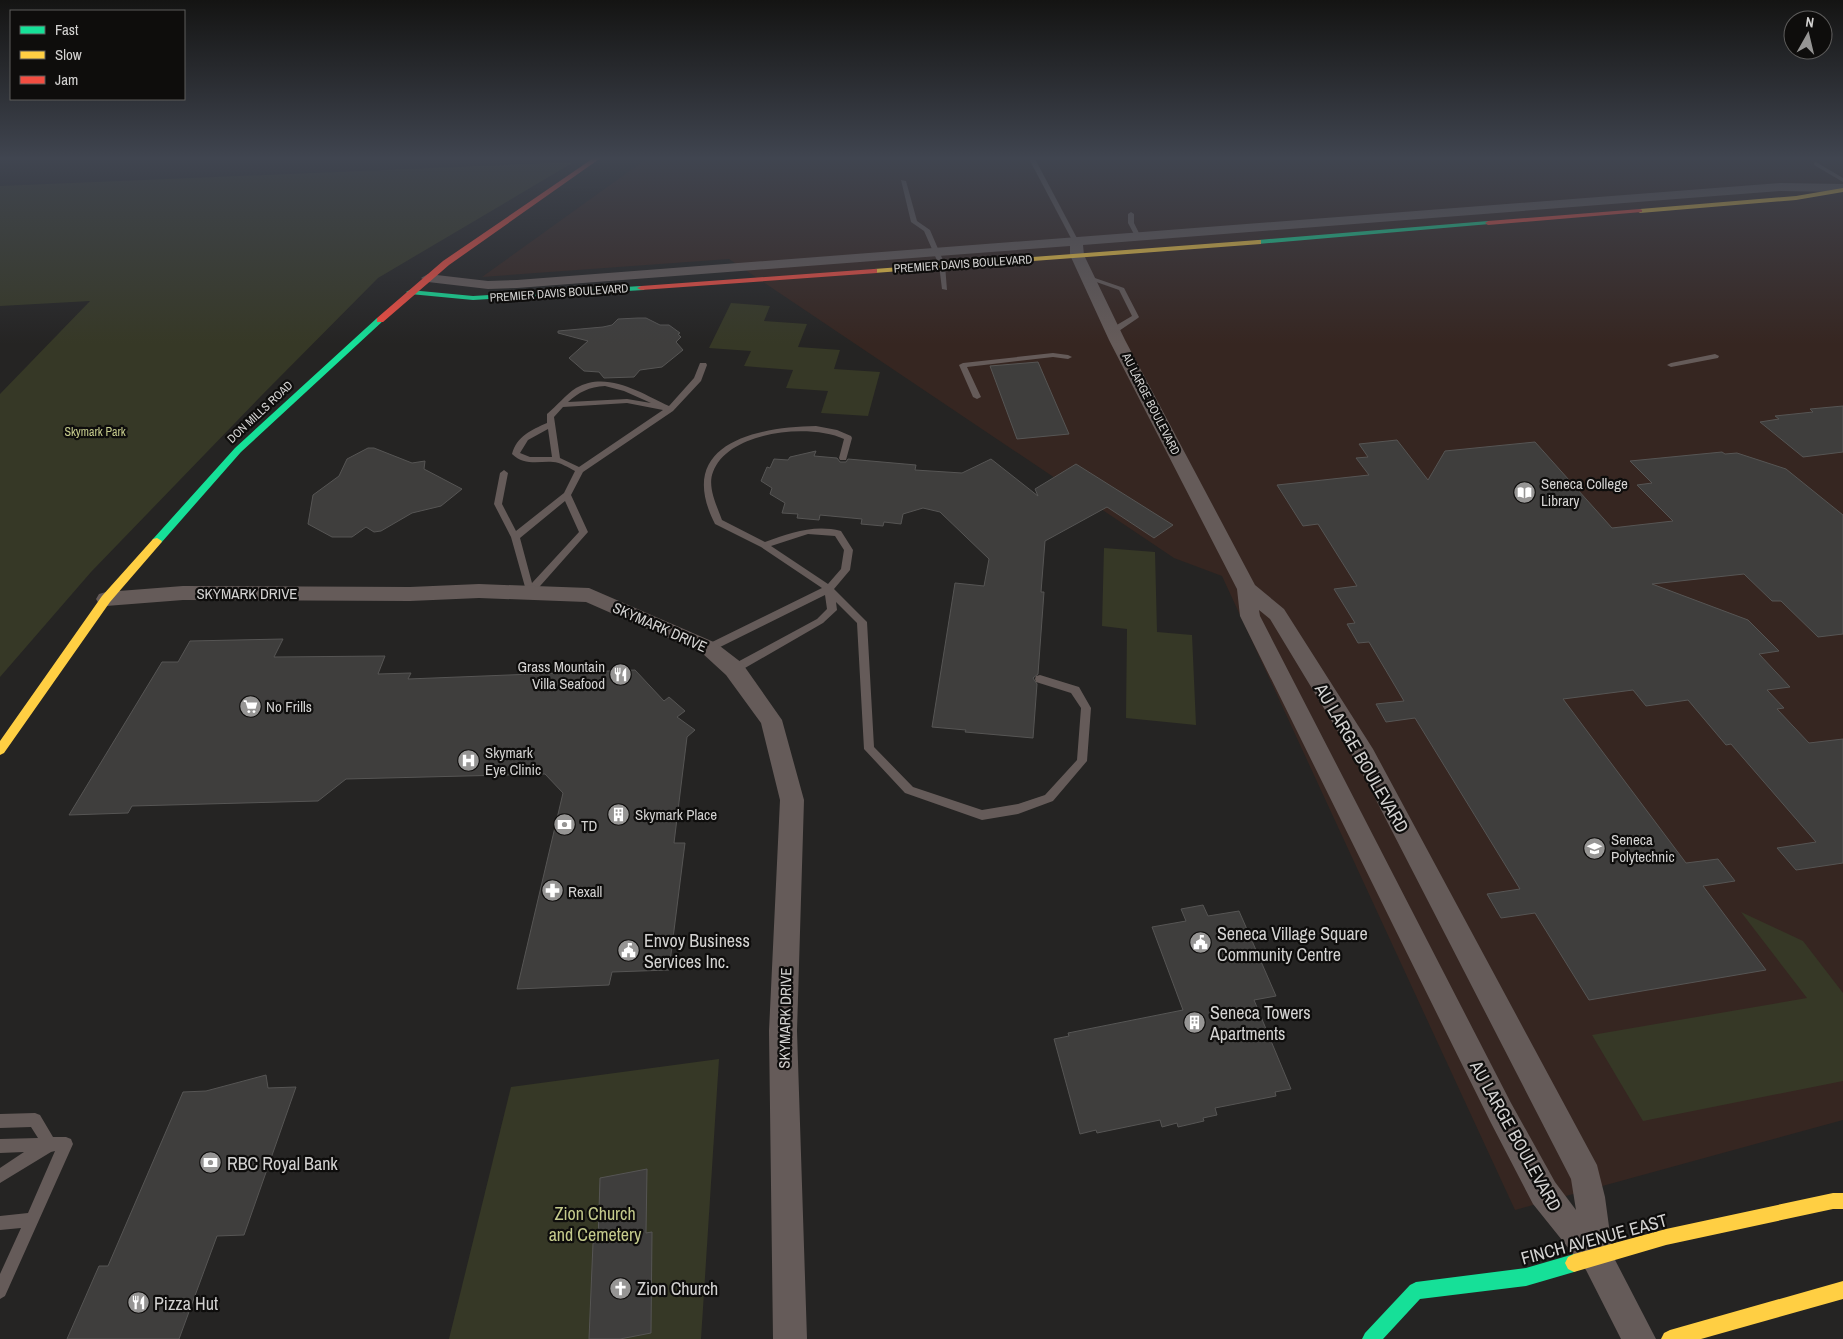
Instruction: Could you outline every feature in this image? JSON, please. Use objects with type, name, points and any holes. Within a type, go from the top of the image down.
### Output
[{"type":"street","name":"DON MILLS ROAD","points":[[0,750],[106,599],[238,450],[410,292],[511,219]]},
{"type":"street","name":"PREMIER DAVIS BOULEVARD","points":[[1077,249],[1138,237],[1364,219]]},
{"type":"street","name":"PREMIER DAVIS BOULEVARD","points":[[428,278],[498,285],[939,259],[1501,219]]},
{"type":"street","name":"AU LARGE BOULEVARD","points":[[1077,249],[1087,277],[1113,332],[1248,589],[1277,614],[1365,756],[1586,1176],[1596,1258]]},
{"type":"street","name":"PREMIER DAVIS BOULEVARD","points":[[410,292],[474,298],[516,297],[939,259]]},
{"type":"street","name":"AU LARGE BOULEVARD","points":[[1248,589],[1250,616],[1501,1113],[1544,1193],[1596,1258]]},
{"type":"street","name":"SKYMARK DRIVE","points":[[106,599],[183,593],[530,592],[589,595],[709,648],[734,670],[771,720],[792,800],[783,1031],[790,1339]]},
{"type":"street","name":"FINCH AVENUE EAST","points":[[1371,1339],[1416,1291],[1526,1277],[1666,1237],[1833,1200],[1843,1201]]},
{"type":"street","points":[[1596,1258],[1639,1339]]},
{"type":"street","points":[[1670,1339],[1843,1290]]},
{"type":"lane","points":[[913,219],[914,222],[926,230],[939,259],[945,290]]},
{"type":"lane","points":[[1062,219],[1077,249]]},
{"type":"lane","points":[[1131,219],[1138,237]]},
{"type":"lane","points":[[1087,277],[1122,289],[1136,317],[1113,332]]},
{"type":"lane","points":[[977,397],[963,365],[1053,355],[1068,357]]},
{"type":"lane","points":[[1671,365],[1715,356]]},
{"type":"lane","points":[[515,536],[567,495],[580,470],[670,409],[698,380],[703,365]]},
{"type":"lane","points":[[556,459],[550,416],[581,389],[590,385],[620,385],[670,409]]},
{"type":"lane","points":[[562,405],[627,401],[670,409]]},
{"type":"lane","points":[[551,424],[523,439],[516,454],[523,459],[536,461],[556,459],[580,470]]},
{"type":"lane","points":[[843,458],[848,438],[841,433],[813,430],[776,431],[748,437],[717,456],[708,473],[709,499],[718,522],[764,545],[821,582],[862,622],[870,749],[910,790],[982,815],[1018,809],[1049,798],[1082,761],[1086,708],[1074,690],[1040,679]]},
{"type":"lane","points":[[504,473],[498,504],[515,536],[530,592]]},
{"type":"lane","points":[[530,592],[584,532],[567,495]]},
{"type":"lane","points":[[709,648],[829,589],[845,570],[849,550],[838,533],[818,529],[804,531],[764,545]]},
{"type":"lane","points":[[734,670],[820,621],[832,610],[829,589]]},
{"type":"lane","points":[[0,1120],[35,1120],[49,1144]]},
{"type":"lane","points":[[0,1176],[49,1144]]},
{"type":"lane","points":[[0,1146],[66,1144],[0,1289]]},
{"type":"lane","points":[[0,1222],[30,1220]]},
{"type":"shaded area","name":"Seneca Polytechnic","points":[[562,219],[1843,219],[1843,1120],[1515,1210],[1222,576],[1174,558],[729,259],[482,277]]},
{"type":"green space","name":"Skymark Park","points":[[0,219],[477,219],[378,278],[91,572],[0,677],[0,394],[90,301],[0,306]]},
{"type":"green space","points":[[731,303],[770,306],[764,321],[807,324],[798,347],[840,350],[834,369],[880,372],[868,416],[821,413],[828,391],[786,388],[793,370],[744,366],[751,351],[709,348]]},
{"type":"green space","points":[[1104,548],[1155,552],[1157,632],[1192,635],[1196,725],[1126,718],[1127,629],[1102,626]]},
{"type":"green space","points":[[1741,912],[1803,941],[1843,993],[1843,1081],[1643,1121],[1592,1035],[1807,998]]},
{"type":"green space","name":"Zion Church and Cemetery","points":[[719,1059],[701,1339],[449,1339],[511,1087]]},
{"type":"building","points":[[646,318],[660,325],[669,325],[680,333],[678,334],[681,337],[676,342],[683,350],[662,367],[640,370],[634,377],[604,378],[599,372],[584,371],[569,358],[588,341],[558,333],[558,331],[612,325],[618,319]]},
{"type":"building","points":[[1038,362],[1069,434],[1017,439],[990,366]]},
{"type":"building","points":[[1843,406],[1843,452],[1803,457],[1760,422],[1779,419],[1775,416],[1813,412],[1810,409]]},
{"type":"building","points":[[1397,440],[1428,480],[1445,451],[1535,442],[1612,528],[1673,521],[1637,485],[1652,483],[1630,461],[1722,452],[1725,454],[1737,453],[1786,469],[1843,515],[1843,634],[1818,637],[1781,601],[1772,601],[1744,574],[1652,584],[1748,620],[1779,651],[1759,654],[1790,687],[1767,690],[1784,708],[1777,709],[1809,743],[1843,739],[1843,863],[1796,870],[1777,848],[1816,842],[1731,744],[1726,745],[1688,700],[1646,706],[1633,690],[1563,699],[1686,863],[1718,859],[1735,881],[1703,886],[1766,970],[1589,1000],[1535,913],[1501,918],[1487,894],[1520,889],[1415,718],[1386,722],[1376,704],[1404,701],[1369,642],[1358,643],[1347,624],[1355,623],[1334,589],[1357,586],[1318,524],[1303,526],[1277,485],[1369,475],[1356,458],[1368,457],[1359,444]]},
{"type":"building","points":[[368,448],[374,448],[412,463],[425,461],[424,469],[462,489],[441,506],[412,513],[381,531],[374,532],[366,527],[352,537],[332,537],[308,524],[313,495],[339,476],[347,459]]},
{"type":"building","points":[[816,451],[814,456],[837,458],[840,462],[846,462],[848,459],[916,465],[915,470],[962,473],[991,459],[1038,496],[1035,489],[1076,464],[1173,525],[1154,538],[1107,507],[1045,541],[1041,592],[1044,592],[1038,674],[1033,678],[1037,684],[1033,738],[932,727],[955,583],[984,586],[989,559],[940,512],[923,508],[903,514],[901,524],[884,522],[883,526],[861,524],[862,519],[820,515],[819,520],[797,518],[798,514],[782,513],[785,503],[770,494],[772,488],[761,481],[767,467],[770,468],[774,459],[788,460],[790,457]]},
{"type":"building","name":"Skymark Place","points":[[283,639],[274,657],[385,656],[378,674],[411,673],[408,679],[635,670],[664,701],[669,697],[685,711],[677,717],[695,730],[687,737],[674,843],[685,843],[669,970],[612,972],[609,985],[517,989],[563,793],[545,774],[346,779],[318,801],[132,806],[128,813],[69,815],[162,662],[178,662],[190,641]]},
{"type":"building","name":"Seneca Towers Apartments","points":[[1203,905],[1208,916],[1239,911],[1276,996],[1254,1000],[1291,1089],[1275,1092],[1276,1096],[1215,1108],[1217,1115],[1203,1118],[1204,1121],[1178,1127],[1177,1123],[1162,1127],[1160,1120],[1097,1133],[1096,1130],[1080,1134],[1054,1039],[1069,1036],[1068,1033],[1183,1010],[1152,927],[1186,921],[1181,909]]},
{"type":"building","name":"RBC Royal Bank","points":[[266,1075],[268,1088],[296,1087],[244,1235],[217,1236],[179,1339],[67,1339],[99,1266],[108,1266],[183,1092],[206,1091]]},
{"type":"building","name":"Zion Church","points":[[647,1169],[646,1233],[652,1232],[651,1333],[620,1339],[589,1339],[593,1243],[598,1242],[600,1178]]},
{"type":"traffic: fast","points":[[1258,242],[1488,223]]},
{"type":"traffic: fast","points":[[410,292],[473,298],[641,288]]},
{"type":"traffic: fast","points":[[157,541],[238,450],[380,320]]},
{"type":"traffic: fast","points":[[1371,1339],[1416,1291],[1526,1277],[1574,1263]]},
{"type":"traffic: slow","points":[[874,271],[1258,242]]},
{"type":"traffic: slow","points":[[0,750],[106,599],[157,541]]},
{"type":"traffic: slow","points":[[1574,1263],[1666,1237],[1833,1201],[1843,1201]]},
{"type":"traffic: slow","points":[[1670,1339],[1843,1290]]},
{"type":"traffic: jam","points":[[380,320],[446,263],[509,219]]},
{"type":"traffic: jam","points":[[1488,223],[1533,219]]},
{"type":"traffic: jam","points":[[641,288],[874,271]]},
{"type":"place","name":"Seneca College Library","points":[[1525,492]]},
{"type":"place","name":"Grass Mountain Villa Seafood","points":[[621,675]]},
{"type":"place","name":"No Frills","points":[[250,706]]},
{"type":"place","name":"Skymark Eye Clinic","points":[[469,761]]},
{"type":"place","name":"Skymark Place","points":[[619,814]]},
{"type":"place","name":"TD","points":[[565,825]]},
{"type":"place","name":"Seneca Polytechnic","points":[[1595,848]]},
{"type":"place","name":"Rexall","points":[[552,891]]},
{"type":"place","name":"Seneca Village Square Community Centre","points":[[1201,943]]},
{"type":"place","name":"Envoy Business Services Inc.","points":[[628,950]]},
{"type":"place","name":"Seneca Towers Apartments","points":[[1194,1022]]},
{"type":"place","name":"RBC Royal Bank","points":[[211,1163]]},
{"type":"place","name":"Zion Church","points":[[621,1288]]},
{"type":"place","name":"Pizza Hut","points":[[138,1303]]}]
